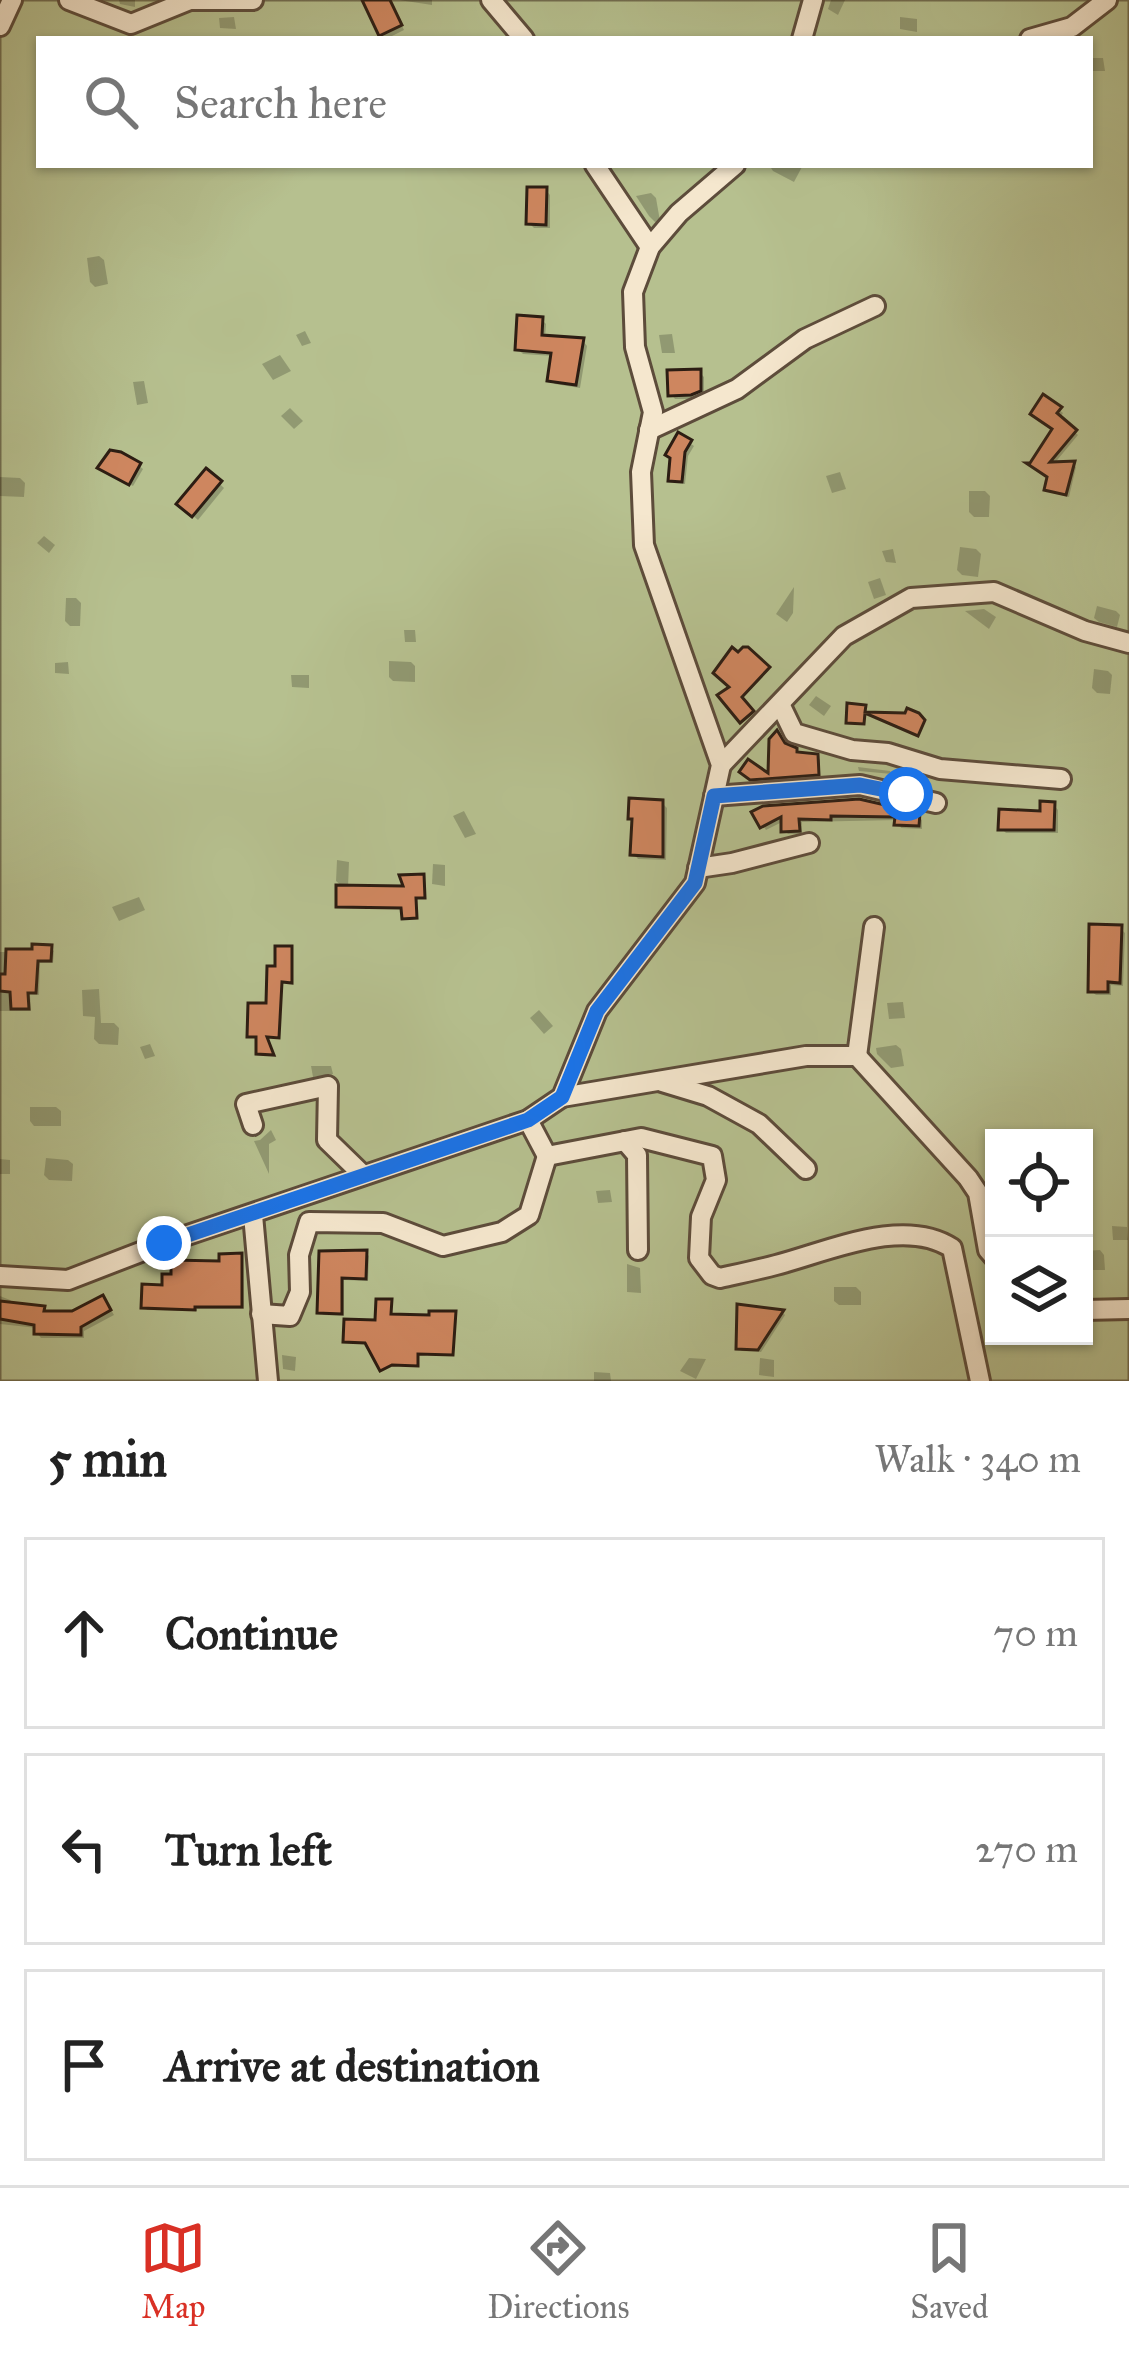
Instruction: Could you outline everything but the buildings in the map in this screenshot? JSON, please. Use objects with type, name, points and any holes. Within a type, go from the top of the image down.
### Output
[{"type":"street","points":[[0,26],[12,0]]},
{"type":"street","points":[[69,0],[131,24],[190,0],[253,0]]},
{"type":"street","points":[[491,0],[521,36]]},
{"type":"street","points":[[803,36],[813,0]]},
{"type":"street","points":[[1040,36],[1072,27],[1107,0]]},
{"type":"street","points":[[597,168],[650,247]]},
{"type":"street","points":[[721,765],[644,545],[640,472],[653,412],[635,347],[633,292],[650,247],[679,213],[732,168]]},
{"type":"street","points":[[649,430],[736,389],[805,339],[875,306]]},
{"type":"street","points":[[562,1097],[597,1011],[695,883],[721,765],[844,636],[911,598],[994,592],[1084,631],[1129,643]]},
{"type":"street","points":[[779,704],[794,734],[852,750],[888,753],[940,769],[1061,778]]},
{"type":"street","points":[[714,796],[860,785],[936,803]]},
{"type":"street","points":[[698,868],[809,843]]},
{"type":"street","points":[[856,1056],[874,928]]},
{"type":"street","points":[[0,1276],[68,1280],[528,1120],[562,1097],[806,1056],[856,1056],[968,1178],[978,1193],[986,1237]]},
{"type":"street","points":[[658,1081],[708,1096],[759,1124],[806,1168]]},
{"type":"street","points":[[253,1126],[246,1104],[328,1086],[327,1141],[363,1175]]},
{"type":"street","points":[[261,1314],[290,1316],[300,1292],[299,1256],[309,1222],[383,1223],[443,1246],[502,1232],[529,1215],[547,1156],[528,1120]]},
{"type":"street","points":[[547,1156],[640,1138],[712,1156],[716,1180],[700,1217],[698,1258],[720,1278],[867,1238],[938,1239],[952,1248],[980,1381]]},
{"type":"street","points":[[625,1141],[638,1155],[638,1250]]},
{"type":"street","points":[[253,1215],[268,1381]]},
{"type":"street","points":[[1093,1310],[1129,1309]]},
{"type":"green space","points":[[0,0],[1129,0],[1129,1381],[0,1381]]},
{"type":"route","points":[[164,1243],[528,1120],[562,1097],[597,1011],[695,883],[714,796],[860,785],[906,794]]}]
